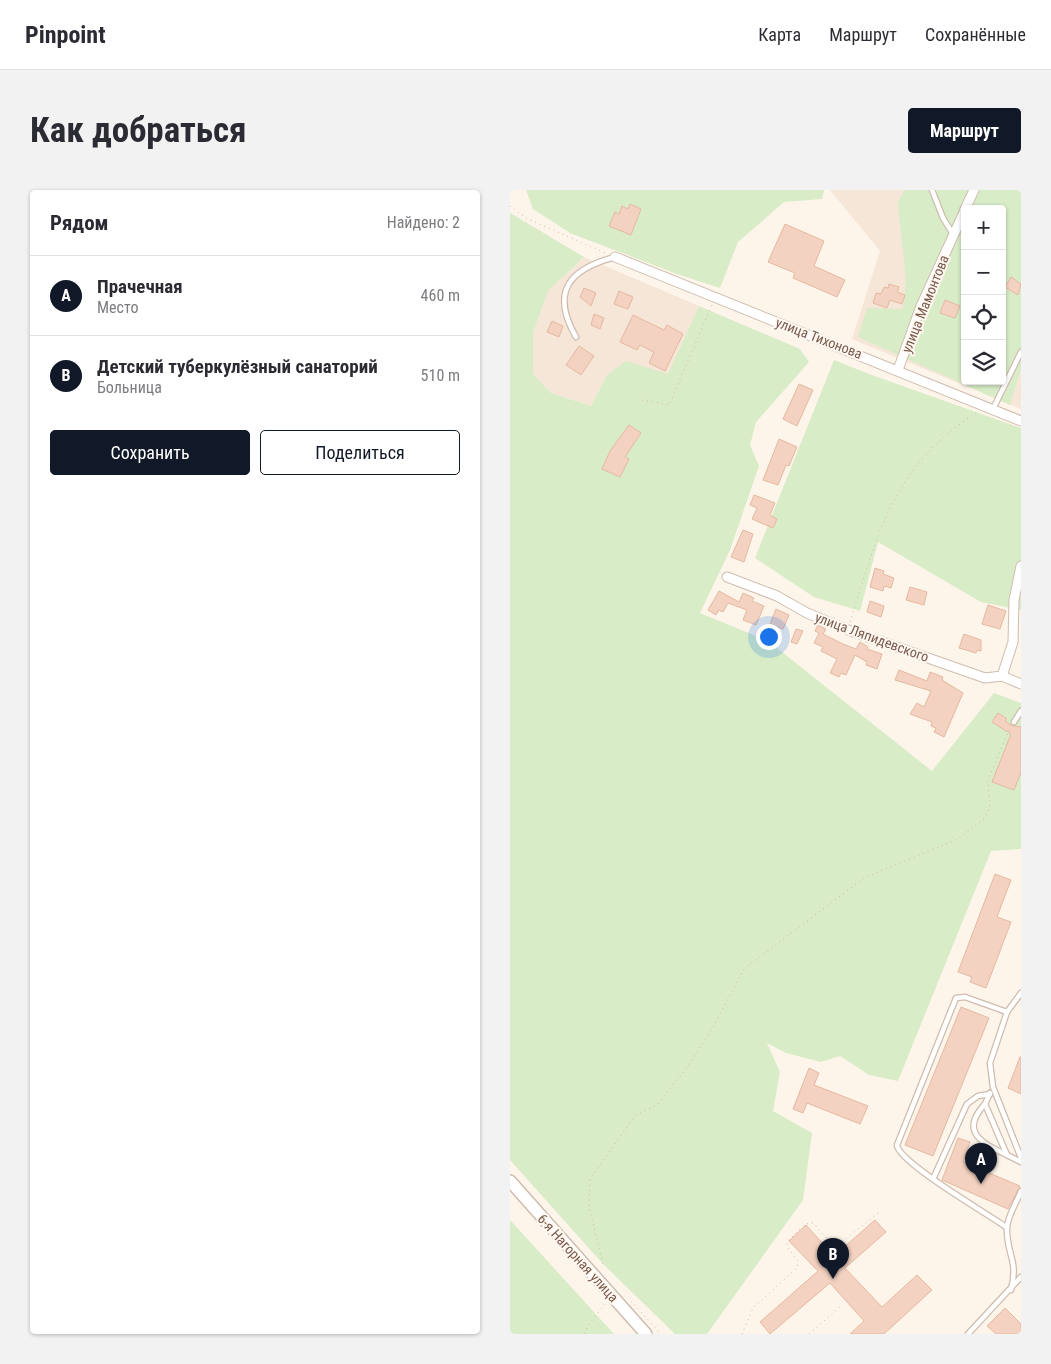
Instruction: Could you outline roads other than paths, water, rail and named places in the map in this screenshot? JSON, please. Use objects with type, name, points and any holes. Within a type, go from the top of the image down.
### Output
[{"type":"street","name":"улица Мамонтова","points":[[967,205],[974,190]]},
{"type":"street","name":"улица Мамонтова","points":[[898,370],[921,306],[961,218]]},
{"type":"street","name":"улица Тихонова","points":[[615,257],[1021,421]]},
{"type":"street","points":[[1002,676],[1013,642],[1014,600],[1021,566]]},
{"type":"street","name":"улица Ляпидевского","points":[[727,577],[777,596],[807,613],[848,630],[985,678],[1002,676],[1021,684]]},
{"type":"street","name":"6-я Нагорная улица","points":[[510,1181],[646,1334]]},
{"type":"lane","points":[[932,190],[943,218],[953,235]]},
{"type":"lane","points":[[576,337],[569,323],[565,306],[565,294],[569,283],[588,265],[615,257]]},
{"type":"lane","points":[[990,408],[1021,352]]},
{"type":"lane","points":[[1014,722],[1021,711]]},
{"type":"lane","points":[[1021,993],[1007,1012],[990,1063],[992,1087],[1021,1158]]},
{"type":"lane","points":[[1006,1227],[975,1205],[936,1183],[933,1178],[900,1154],[897,1145],[953,1002],[960,996],[965,996],[1007,1012]]},
{"type":"lane","points":[[992,1087],[990,1094],[974,1119],[973,1127],[975,1134],[981,1141],[1021,1162]]},
{"type":"lane","points":[[933,1178],[967,1104],[978,1096],[990,1094]]},
{"type":"lane","points":[[984,1104],[1007,1155]]},
{"type":"lane","points":[[1011,1290],[1015,1274],[1015,1264],[1006,1227],[1021,1191]]},
{"type":"lane","points":[[968,1334],[1011,1290],[1021,1277]]},
{"type":"place","name":"Прачечная","points":[[981,1184]]},
{"type":"place","name":"Детский туберкулёзный санаторий","points":[[833,1279]]}]
